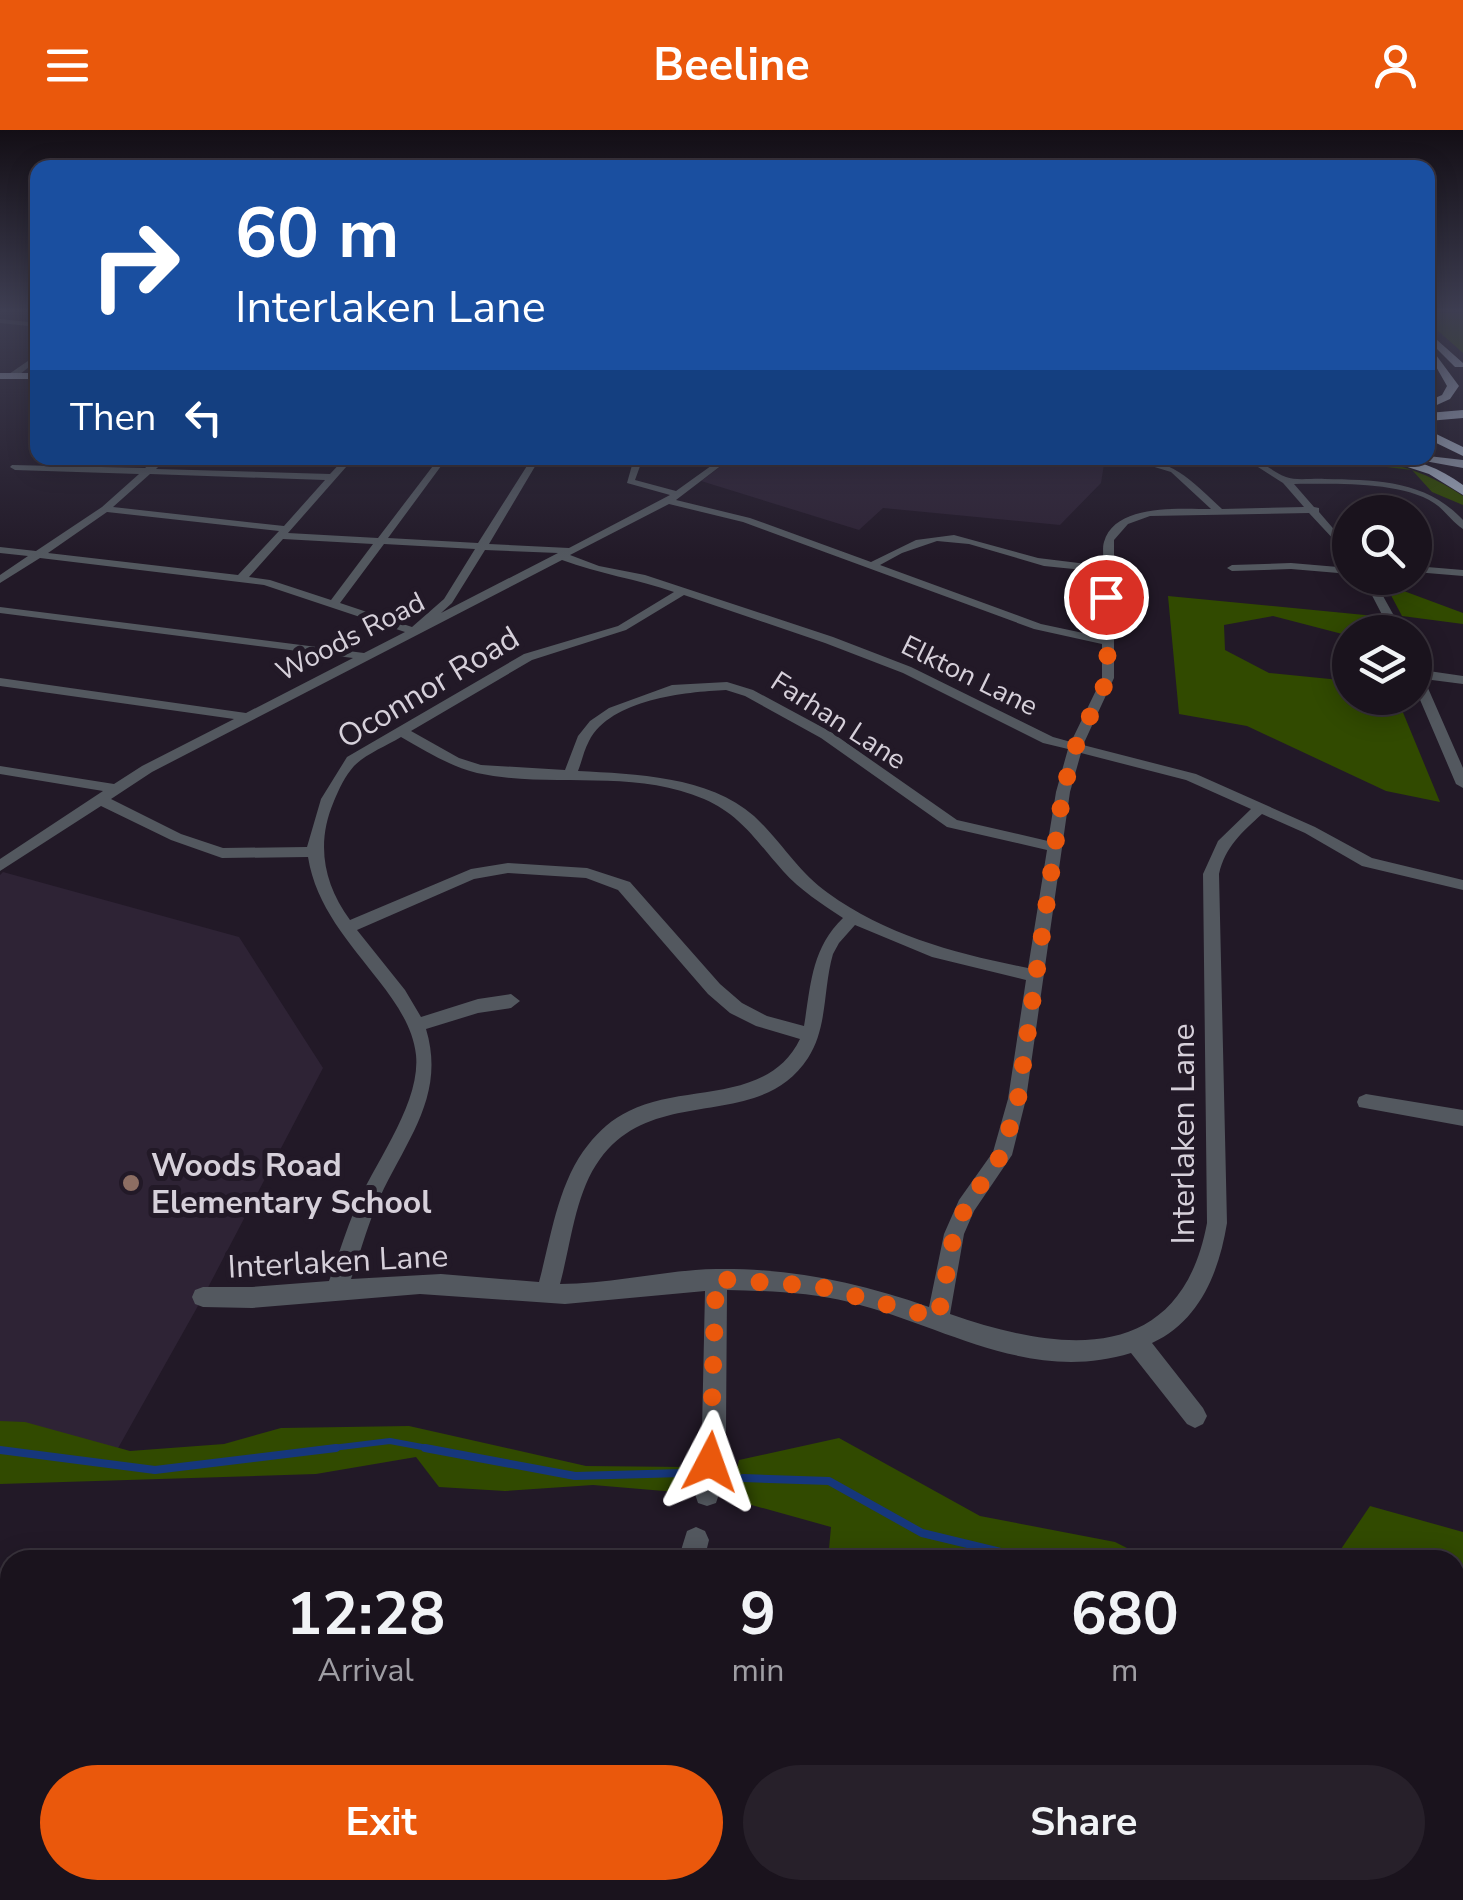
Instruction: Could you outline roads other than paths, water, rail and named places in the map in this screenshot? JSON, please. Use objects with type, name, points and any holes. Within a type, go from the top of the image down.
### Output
[{"type":"highway","points":[[1435,416],[1463,414]]},
{"type":"highway","points":[[1435,439],[1463,458]]},
{"type":"highway","points":[[1414,465],[1429,469],[1463,491]]},
{"type":"main road","points":[[1435,455],[1463,458]]},
{"type":"main road","points":[[1435,458],[1463,458]]},
{"type":"street","points":[[0,580],[105,509],[154,465]]},
{"type":"street","points":[[242,578],[344,465]]},
{"type":"street","points":[[332,605],[438,465]]},
{"type":"street","points":[[0,550],[242,578],[414,631],[448,601],[532,465]]},
{"type":"street","points":[[636,465],[630,481],[673,498],[746,520],[1038,627],[1107,641]]},
{"type":"street","name":"Woods Road","points":[[0,866],[116,788],[362,656],[570,554],[673,498],[717,465]]},
{"type":"street","points":[[1155,465],[1174,470],[1219,511]]},
{"type":"street","points":[[1260,465],[1286,481],[1332,531]]},
{"type":"street","points":[[15,468],[333,477]]},
{"type":"street","points":[[1286,481],[1332,482],[1418,493],[1442,504],[1463,526]]},
{"type":"street","name":"Elkton Lane","points":[[105,509],[283,533],[570,554],[906,670],[1030,733],[1192,777],[1262,807],[1368,862],[1463,885]]},
{"type":"street","points":[[938,1318],[954,1234],[966,1206],[1002,1154],[1010,1130],[1053,847],[1075,748],[1108,678],[1109,540],[1124,522],[1149,513],[1315,510]]},
{"type":"street","points":[[873,565],[918,540],[951,538],[1035,560],[1106,569]]},
{"type":"street","points":[[1232,568],[1332,569]]},
{"type":"street","points":[[1432,571],[1463,574]]},
{"type":"street","name":"Oconnor Road","points":[[312,852],[319,820],[340,773],[352,760],[528,657],[622,628],[682,591]]},
{"type":"street","points":[[0,610],[362,656]]},
{"type":"street","points":[[1432,675],[1463,680]]},
{"type":"street","points":[[0,682],[247,717]]},
{"type":"street","name":"Farhan Lane","points":[[569,777],[583,739],[595,724],[614,711],[672,689],[728,686],[750,693],[826,734],[952,824],[1053,847]]},
{"type":"street","points":[[1432,706],[1458,756],[1463,784]]},
{"type":"street","points":[[401,732],[454,761],[480,770],[660,783],[694,791],[735,809],[762,832],[794,873],[854,918],[930,951],[1033,974]]},
{"type":"street","points":[[0,770],[116,788]]},
{"type":"street","points":[[99,799],[176,837],[222,853],[312,852],[325,896],[416,1024],[425,1054],[423,1085],[366,1207],[337,1288]]},
{"type":"street","name":"Interlaken Lane","points":[[204,1297],[248,1300],[337,1288],[449,1283],[547,1293],[716,1279],[817,1286],[938,1318],[1014,1345],[1055,1352],[1102,1350],[1136,1341],[1170,1320],[1198,1290],[1213,1260],[1217,1224],[1211,874],[1214,854],[1224,840],[1262,807]]},
{"type":"street","points":[[348,928],[489,870],[587,872],[624,886],[714,989],[736,1008],[762,1021],[811,1035]]},
{"type":"street","points":[[547,1293],[582,1176],[607,1135],[624,1118],[649,1109],[678,1102],[717,1102],[774,1080],[796,1061],[811,1035],[824,954],[835,935],[854,918]]},
{"type":"street","points":[[416,1024],[511,1001]]},
{"type":"street","points":[[1366,1102],[1463,1118]]},
{"type":"street","points":[[707,1494],[714,1430],[716,1279]]},
{"type":"street","points":[[1136,1341],[1195,1416]]},
{"type":"waterway","points":[[316,1450],[390,1441],[438,1450]]},
{"type":"waterway","points":[[0,1450],[155,1470],[336,1448]]},
{"type":"waterway","points":[[425,1448],[575,1476],[683,1473]]},
{"type":"waterway","points":[[743,1478],[829,1481],[922,1533],[993,1550]]},
{"type":"place","name":"Woods Road Elementary School","points":[[131,1183]]}]
